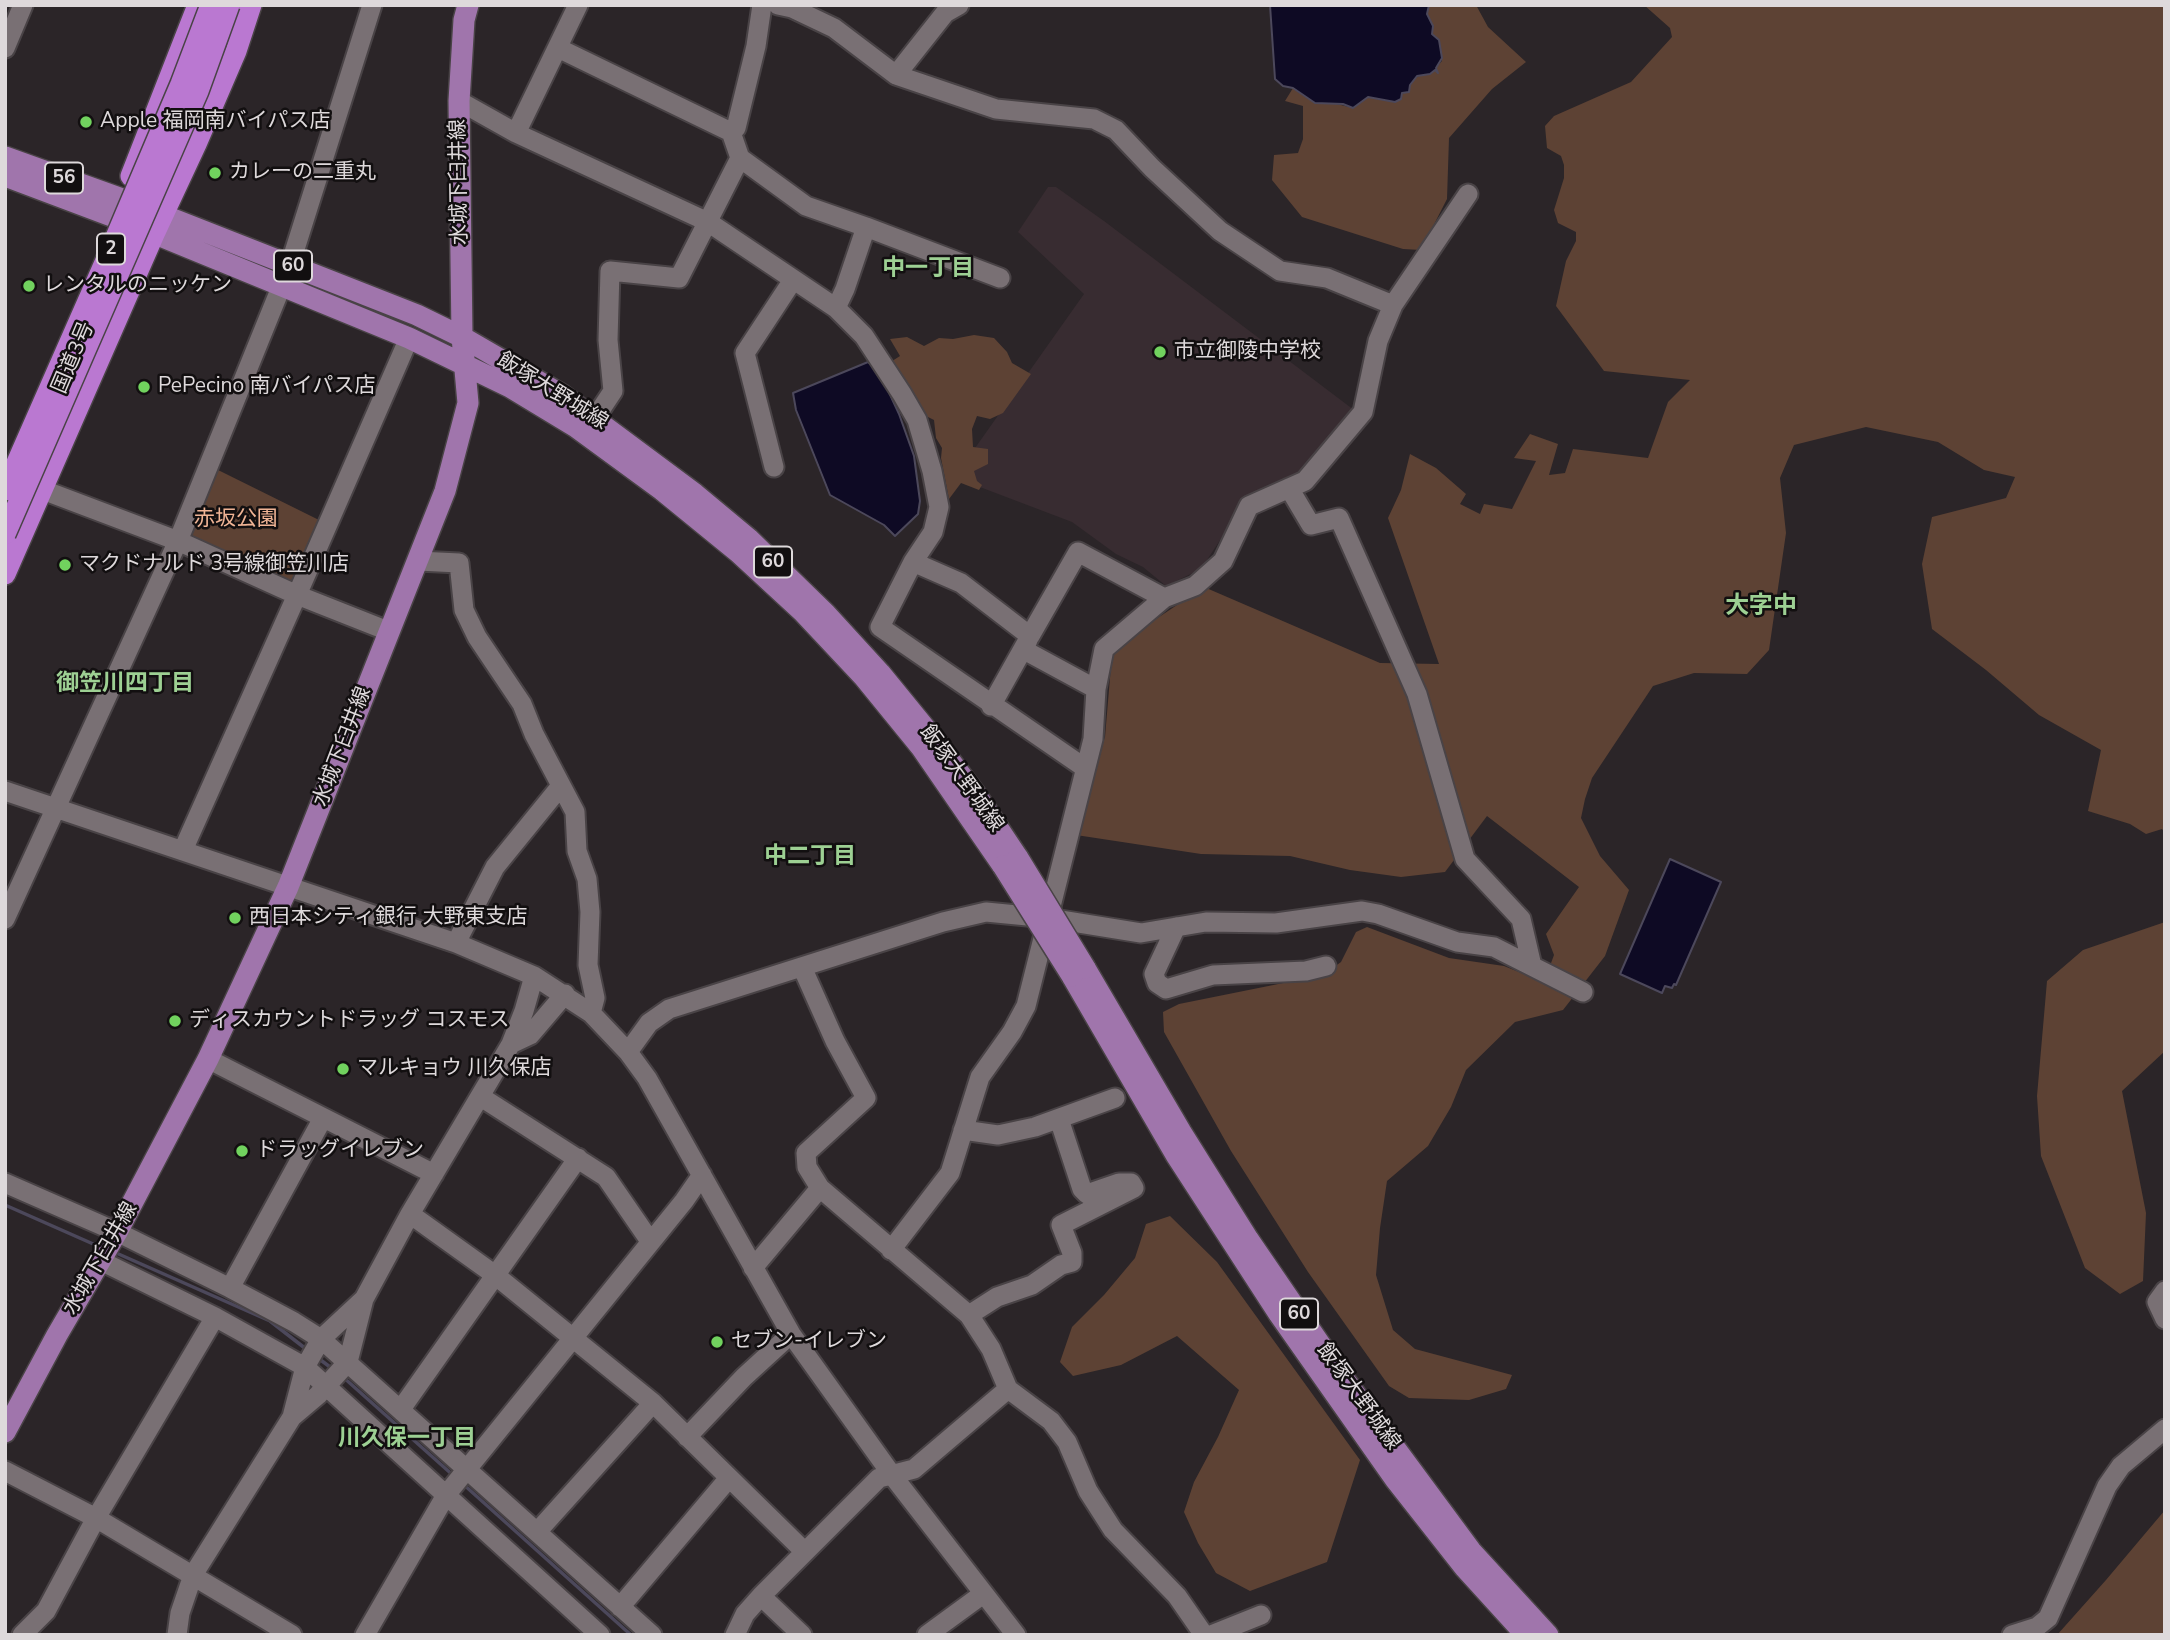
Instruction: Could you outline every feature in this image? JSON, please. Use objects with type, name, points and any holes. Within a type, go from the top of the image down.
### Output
[{"type":"highway","name":"国道3号","points":[[5,471],[118,208],[198,5]]},
{"type":"highway","name":"2","points":[[5,490],[111,249],[181,84],[211,5]]},
{"type":"highway","name":"2","points":[[5,534],[198,91],[229,5]]},
{"type":"highway","name":"国道3号","points":[[5,574],[236,51],[251,5]]},
{"type":"main road","name":"水城下臼井線","points":[[5,1432],[117,1232],[208,1059],[288,887],[445,491],[468,403],[462,337],[459,101],[464,20],[468,5]]},
{"type":"main road","name":"56","points":[[5,157],[118,208]]},
{"type":"main road","name":"56","points":[[5,176],[118,208]]},
{"type":"main road","name":"飯塚大野城線","points":[[118,208],[158,224],[290,265],[417,315],[462,337],[562,395],[695,494],[749,539],[826,614],[880,673],[976,794],[1010,862],[1078,972],[1248,1239],[1341,1375],[1471,1551],[1548,1635]]},
{"type":"main road","name":"飯塚大野城線","points":[[158,224],[282,286],[409,338],[510,387],[576,427],[662,490],[747,560],[803,612],[864,677],[1010,862]]},
{"type":"main road","name":"飯塚大野城線","points":[[1078,972],[1176,1155],[1279,1314],[1395,1479],[1465,1568],[1526,1635]]},
{"type":"street","points":[[5,48],[23,5]]},
{"type":"street","points":[[5,919],[178,541],[282,286],[372,5]]},
{"type":"street","points":[[516,133],[578,5]]},
{"type":"street","points":[[731,132],[736,128],[756,47],[762,5]]},
{"type":"street","points":[[778,5],[792,8],[834,28],[896,75],[996,109],[1094,119],[1116,130],[1152,168],[1220,231],[1280,271],[1327,278],[1393,305]]},
{"type":"street","points":[[896,75],[945,13],[959,5]]},
{"type":"street","points":[[558,48],[731,132],[740,158],[806,206],[1000,278]]},
{"type":"street","points":[[459,101],[516,133],[708,222],[836,308],[864,336],[916,420],[932,471],[939,507],[933,532],[913,562],[880,627],[1085,768]]},
{"type":"street","points":[[595,418],[613,391],[608,340],[610,271],[679,278],[740,158]]},
{"type":"street","points":[[891,1250],[950,1174],[980,1077],[1013,1032],[1026,1006],[1093,739],[1096,690],[1104,649],[1164,598],[1195,586],[1223,561],[1249,506],[1306,481],[1363,412],[1378,341],[1393,305],[1468,194]]},
{"type":"street","points":[[836,308],[866,227]]},
{"type":"street","points":[[774,467],[746,353],[793,280]]},
{"type":"street","points":[[183,850],[409,338]]},
{"type":"street","points":[[1289,488],[1311,525],[1339,518],[1417,694],[1465,859],[1521,919],[1532,966]]},
{"type":"street","points":[[43,490],[178,541],[297,595],[388,631]]},
{"type":"street","points":[[991,705],[1078,552],[1164,598]]},
{"type":"street","points":[[418,561],[459,563],[464,610],[477,637],[522,704],[560,787],[575,812],[577,851],[587,879],[590,912],[588,965],[595,998],[591,1013]]},
{"type":"street","points":[[913,562],[961,583],[1027,643],[1096,690]]},
{"type":"street","points":[[456,943],[495,867],[560,787]]},
{"type":"street","points":[[5,791],[456,943],[534,976],[591,1013],[628,1052],[647,1078],[791,1334],[892,1475],[1016,1635]]},
{"type":"street","points":[[628,1052],[649,1023],[669,1009],[943,922],[986,912],[1048,918],[1141,933],[1206,922],[1276,923],[1362,911],[1378,914],[1457,942],[1494,947],[1583,992]]},
{"type":"street","points":[[1176,927],[1154,974],[1157,983],[1166,989],[1213,975],[1306,971],[1326,966]]},
{"type":"street","points":[[802,967],[835,1041],[866,1098],[806,1153],[807,1167],[820,1188],[969,1315],[990,1349],[1008,1389],[1051,1421],[1067,1442],[1088,1490],[1113,1530],[1177,1596],[1204,1635]]},
{"type":"street","points":[[177,1635],[180,1613],[193,1575],[292,1418],[348,1362],[364,1299],[410,1214],[511,1044],[534,976]]},
{"type":"street","points":[[511,1044],[530,1035],[565,994]]},
{"type":"street","points":[[208,1059],[434,1174]]},
{"type":"street","points":[[481,1097],[606,1177],[650,1241]]},
{"type":"street","points":[[963,1130],[998,1135],[1035,1128],[1115,1098]]},
{"type":"street","points":[[230,1288],[323,1118]]},
{"type":"street","points":[[969,1315],[997,1297],[1032,1285],[1061,1265],[1072,1262],[1072,1253],[1061,1225],[1134,1188],[1131,1183],[1119,1184],[1087,1194],[1082,1189],[1059,1119]]},
{"type":"street","points":[[401,1409],[578,1158]]},
{"type":"street","points":[[365,1635],[447,1494],[684,1201],[702,1175]]},
{"type":"street","points":[[5,1183],[117,1232],[230,1288],[321,1339],[652,1635]]},
{"type":"street","points":[[753,1268],[820,1188]]},
{"type":"street","points":[[410,1214],[495,1275],[653,1404],[805,1552]]},
{"type":"street","points":[[101,1261],[215,1317],[306,1367],[600,1635]]},
{"type":"street","points":[[2165,1291],[2157,1302],[2165,1319]]},
{"type":"street","points":[[292,1418],[306,1367],[321,1339],[364,1299]]},
{"type":"street","points":[[22,1635],[46,1611],[96,1518],[215,1317]]},
{"type":"street","points":[[687,1437],[744,1377],[791,1334]]},
{"type":"street","points":[[735,1635],[745,1614],[761,1596],[879,1478],[914,1469],[1008,1389]]},
{"type":"street","points":[[537,1532],[653,1404]]},
{"type":"street","points":[[2012,1635],[2037,1627],[2048,1618],[2107,1486],[2121,1466],[2165,1429]]},
{"type":"street","points":[[5,1471],[96,1518],[292,1635]]},
{"type":"street","points":[[620,1606],[729,1478]]},
{"type":"street","points":[[927,1635],[984,1594]]},
{"type":"street","points":[[761,1596],[803,1635]]},
{"type":"street","points":[[1211,1635],[1261,1615]]},
{"type":"shaded area","points":[[1270,5],[1429,5],[1427,14],[1433,26],[1432,34],[1439,40],[1442,58],[1436,68],[1438,73],[1435,70],[1430,74],[1417,76],[1410,85],[1409,92],[1402,93],[1401,99],[1395,102],[1368,97],[1353,108],[1343,104],[1315,103],[1275,79]]},
{"type":"shaded area","name":"市立御陵中学校","points":[[1048,187],[1056,187],[1104,221],[1354,410],[1300,473],[1256,493],[1246,501],[1201,569],[1166,586],[1143,567],[1116,554],[1072,522],[964,481],[963,465],[1084,294],[1018,232]]},
{"type":"shaded area","points":[[868,362],[880,373],[914,456],[920,501],[918,514],[895,536],[884,525],[830,495],[796,410],[793,393]]},
{"type":"shaded area","points":[[1670,859],[1721,882],[1676,985],[1672,988],[1665,986],[1662,993],[1620,974]]},
{"type":"green space","points":[[1429,5],[1476,5],[1488,27],[1526,62],[1492,89],[1449,138],[1447,199],[1421,250],[1403,249],[1302,217],[1272,180],[1274,155],[1298,153],[1303,139],[1303,106],[1285,101],[1293,88],[1304,96],[1349,107],[1368,97],[1387,101],[1400,96],[1414,79],[1422,74],[1430,74],[1442,61],[1439,43],[1432,33],[1433,25],[1427,13]]},
{"type":"green space","points":[[1644,5],[2165,5],[2165,833],[2162,829],[2146,834],[2130,824],[2088,811],[2101,750],[2039,715],[1932,629],[1922,564],[1932,517],[2006,498],[2015,477],[1984,470],[1938,442],[1866,427],[1794,445],[1780,478],[1786,533],[1769,650],[1747,674],[1694,673],[1653,686],[1592,778],[1581,818],[1600,856],[1629,890],[1605,956],[1563,1010],[1515,1022],[1466,1070],[1451,1107],[1428,1146],[1387,1181],[1376,1275],[1393,1330],[1415,1349],[1512,1375],[1506,1389],[1469,1400],[1409,1398],[1389,1386],[1308,1272],[1231,1151],[1164,1032],[1163,1012],[1179,1004],[1323,975],[1341,962],[1356,932],[1367,927],[1449,958],[1504,966],[1544,982],[1554,955],[1546,934],[1579,887],[1487,816],[1445,872],[1401,877],[1350,870],[1290,856],[1201,854],[1076,835],[1090,779],[1105,737],[1112,654],[1153,621],[1204,587],[1380,663],[1439,664],[1388,518],[1401,490],[1410,454],[1436,468],[1466,494],[1460,504],[1480,514],[1484,504],[1512,509],[1536,461],[1514,458],[1530,434],[1558,444],[1549,475],[1565,473],[1573,449],[1648,458],[1668,402],[1690,380],[1604,371],[1556,306],[1566,261],[1576,241],[1576,232],[1558,223],[1554,210],[1564,178],[1564,165],[1561,156],[1547,148],[1545,126],[1554,116],[1631,82],[1672,37],[1670,28]]},
{"type":"green space","points":[[974,335],[994,338],[1007,352],[1012,363],[1031,374],[1003,413],[990,419],[977,416],[972,429],[973,447],[988,449],[988,464],[974,471],[977,481],[982,485],[979,490],[961,483],[949,499],[941,458],[942,448],[936,438],[934,420],[922,414],[889,363],[900,356],[890,339],[907,337],[924,346],[939,338],[953,339]]},
{"type":"green space","name":"赤坂公園","points":[[214,468],[319,520],[296,578],[286,583],[194,540],[189,527]]},
{"type":"green space","points":[[2165,922],[2165,1051],[2122,1091],[2146,1213],[2143,1281],[2120,1294],[2085,1268],[2041,1156],[2037,1096],[2047,981],[2083,950]]},
{"type":"green space","points":[[1170,1216],[1217,1262],[1360,1460],[1327,1562],[1250,1591],[1216,1573],[1184,1512],[1194,1482],[1239,1390],[1177,1336],[1121,1365],[1073,1376],[1060,1362],[1072,1327],[1135,1258],[1146,1224]]},
{"type":"green space","points":[[2165,1510],[2165,1635],[2057,1635],[2106,1580]]},
{"type":"waterway","points":[[5,1205],[100,1247]]},
{"type":"waterway","points":[[114,1252],[270,1321],[306,1349]]},
{"type":"waterway","points":[[318,1358],[334,1370]]},
{"type":"waterway","points":[[343,1377],[455,1477]]},
{"type":"waterway","points":[[463,1484],[631,1635]]},
{"type":"place","name":"Apple 福岡南バイパス店","points":[[86,122]]},
{"type":"place","name":"カレーの二重丸","points":[[215,173]]},
{"type":"place","name":"レンタルのニッケン","points":[[29,286]]},
{"type":"place","name":"市立御陵中学校","points":[[1160,352]]},
{"type":"place","name":"PePecino 南バイパス店","points":[[144,387]]},
{"type":"place","name":"マクドナルド 3号線御笠川店","points":[[65,565]]},
{"type":"place","name":"西日本シティ銀行 大野東支店","points":[[235,918]]},
{"type":"place","name":"ディスカウントドラッグ コスモス","points":[[175,1021]]},
{"type":"place","name":"マルキョウ 川久保店","points":[[343,1069]]},
{"type":"place","name":"ドラッグイレブン","points":[[242,1151]]},
{"type":"place","name":"セブン-イレブン","points":[[717,1342]]},
{"type":"district","name":"中一丁目","points":[[928,269]]},
{"type":"district","name":"大字中","points":[[1761,607]]},
{"type":"district","name":"御笠川四丁目","points":[[125,684]]},
{"type":"district","name":"中二丁目","points":[[810,857]]},
{"type":"district","name":"川久保一丁目","points":[[407,1439]]}]
